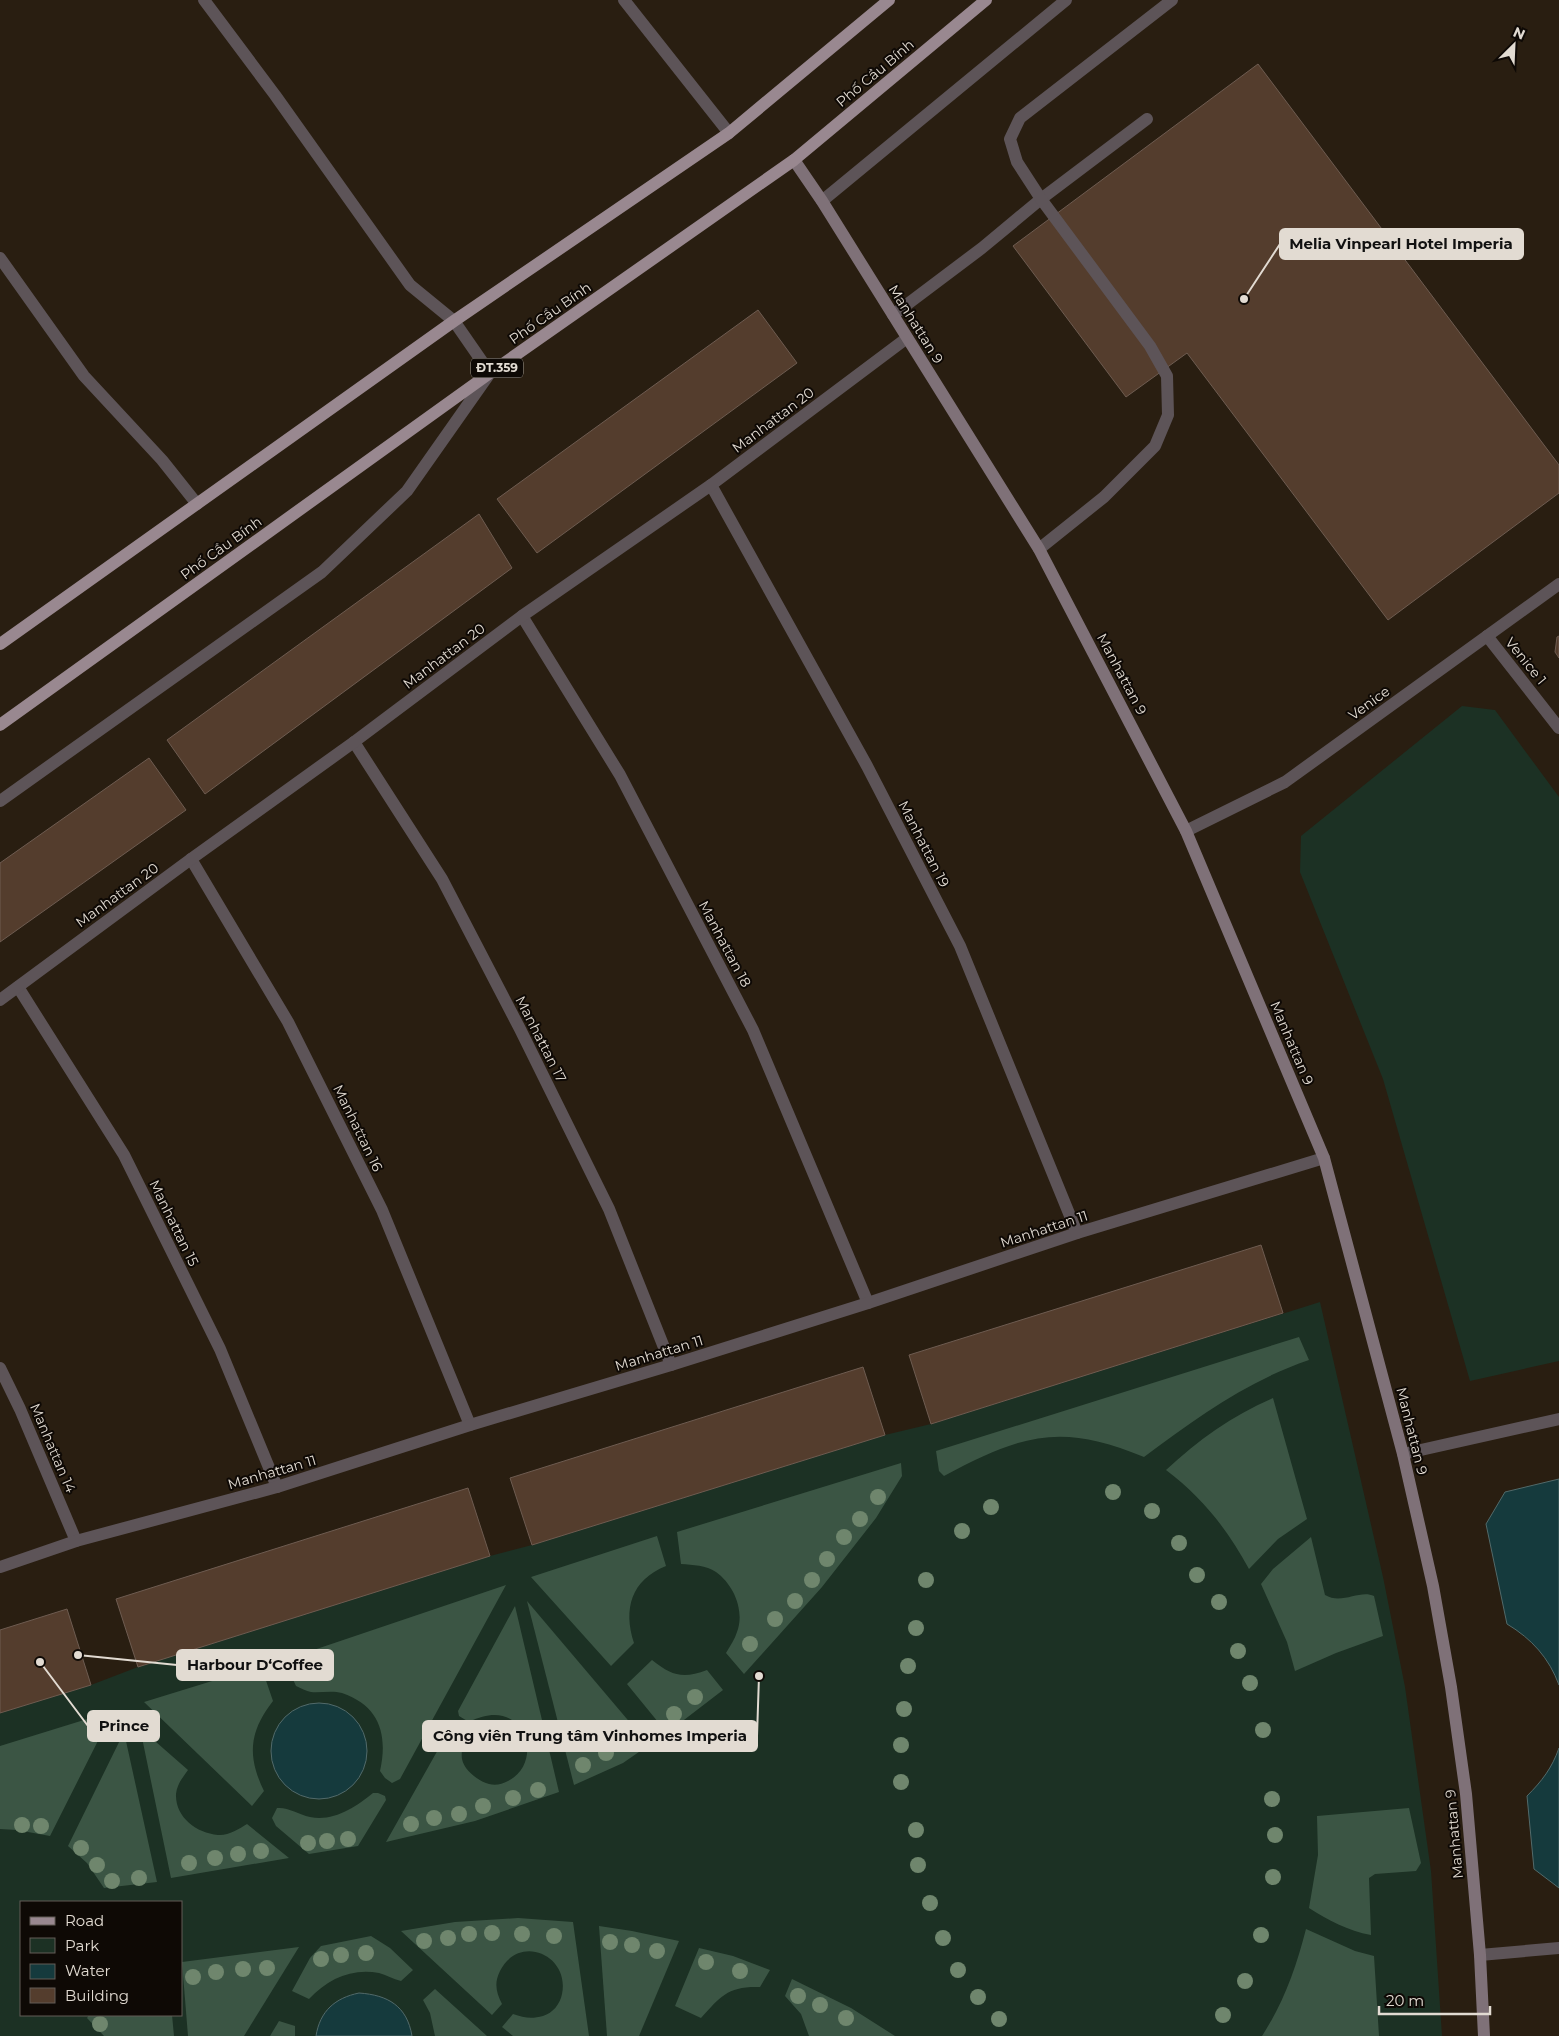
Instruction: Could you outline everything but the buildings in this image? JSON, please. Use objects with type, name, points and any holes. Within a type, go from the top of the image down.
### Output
[{"type":"main road","points":[[0,644],[454,321],[729,133],[889,0]]},
{"type":"main road","name":"Phố Cầu Bính","points":[[0,726],[490,373],[794,160],[986,0]]},
{"type":"main road","name":"Manhattan 9","points":[[794,160],[822,201],[1039,548],[1186,830],[1324,1158],[1403,1454],[1433,1586],[1451,1687],[1466,1794],[1480,1955],[1484,2036]]},
{"type":"lane","points":[[0,802],[322,572],[407,491],[490,373],[454,321],[410,285],[204,0]]},
{"type":"lane","points":[[624,0],[729,133]]},
{"type":"lane","points":[[822,201],[1066,0]]},
{"type":"lane","points":[[1039,548],[1104,497],[1154,446],[1168,415],[1167,376],[1150,346],[1041,199],[1017,162],[1010,139],[1020,118],[1172,0]]},
{"type":"lane","points":[[893,315],[1147,119]]},
{"type":"lane","points":[[0,258],[84,376],[162,460],[197,504]]},
{"type":"lane","name":"Manhattan 20","points":[[0,1000],[354,742],[522,616],[711,485],[907,338]]},
{"type":"lane","name":"Manhattan 19","points":[[711,485],[867,766],[960,946],[1077,1234]]},
{"type":"lane","name":"Venice","points":[[1186,830],[1285,782],[1559,584]]},
{"type":"lane","name":"Manhattan 18","points":[[522,616],[620,775],[753,1030],[868,1303]]},
{"type":"lane","name":"Venice 1","points":[[1487,636],[1559,728]]},
{"type":"lane","name":"Manhattan 17","points":[[354,742],[442,879],[520,1030],[608,1209],[671,1365]]},
{"type":"lane","name":"Manhattan 16","points":[[191,859],[288,1022],[382,1210],[470,1425]]},
{"type":"lane","name":"Manhattan 15","points":[[18,987],[124,1155],[220,1349],[277,1488]]},
{"type":"lane","name":"Manhattan 11","points":[[0,1567],[76,1541],[277,1488],[470,1425],[671,1365],[1077,1234],[1324,1158]]},
{"type":"lane","name":"Manhattan 14","points":[[0,1368],[20,1409],[76,1541]]},
{"type":"lane","points":[[1403,1454],[1559,1419]]},
{"type":"lane","points":[[1480,1955],[1559,1948]]},
{"type":"green space","points":[[1462,706],[1495,710],[1559,797],[1559,1361],[1470,1381],[1383,1079],[1300,872],[1301,836]]},
{"type":"green space","points":[[1320,1302],[1383,1577],[1405,1687],[1431,1871],[1442,2036],[0,2036],[0,1713],[91,1685],[138,1667],[490,1556],[532,1545],[885,1435],[931,1424]]},
{"type":"green space","points":[[1299,1337],[1309,1360],[1243,1390],[1183,1428],[1144,1457],[1088,1439],[1041,1438],[996,1451],[944,1476],[939,1471],[936,1451]]},
{"type":"green space","points":[[1273,1398],[1307,1519],[1278,1539],[1249,1569],[1223,1527],[1203,1503],[1166,1470],[1216,1429],[1244,1412]]},
{"type":"green space","points":[[901,1463],[902,1476],[876,1518],[822,1587],[744,1674],[726,1653],[735,1637],[740,1616],[733,1591],[716,1572],[708,1568],[681,1564],[677,1532]]},
{"type":"green space","points":[[657,1536],[666,1566],[645,1579],[633,1597],[629,1619],[634,1643],[611,1666],[531,1577]]},
{"type":"green space","points":[[1311,1537],[1325,1595],[1331,1598],[1344,1598],[1363,1594],[1374,1596],[1383,1636],[1336,1653],[1295,1671],[1287,1642],[1261,1584],[1273,1569]]},
{"type":"green space","points":[[506,1585],[400,1779],[392,1783],[380,1771],[383,1745],[382,1734],[373,1714],[355,1699],[342,1693],[311,1692],[296,1686],[284,1660]]},
{"type":"green space","points":[[527,1601],[649,1745],[623,1763],[574,1785]]},
{"type":"green space","points":[[515,1606],[559,1792],[475,1821],[386,1842],[448,1732],[461,1740],[463,1763],[472,1774],[485,1783],[499,1784],[508,1781],[520,1772],[526,1760],[527,1746],[524,1734],[516,1723],[504,1716],[488,1715],[469,1722],[459,1716],[458,1711]]},
{"type":"green space","points":[[652,1660],[672,1673],[684,1675],[707,1670],[723,1690],[667,1733],[627,1684]]},
{"type":"green space","points":[[261,1666],[273,1701],[259,1723],[253,1744],[255,1767],[264,1791],[252,1806],[144,1702]]},
{"type":"green space","points":[[113,1711],[50,1836],[0,1829],[0,1746]]},
{"type":"green space","points":[[140,1728],[188,1770],[179,1784],[176,1794],[179,1810],[188,1822],[202,1831],[218,1835],[237,1830],[247,1824],[289,1858],[171,1878]]},
{"type":"green space","points":[[124,1732],[157,1882],[104,1888],[87,1863],[68,1846]]},
{"type":"green space","points":[[373,1793],[385,1796],[386,1800],[358,1846],[309,1854],[276,1826],[272,1818],[277,1808],[310,1817],[319,1818],[336,1815],[352,1808]]},
{"type":"green space","points":[[1409,1808],[1421,1863],[1416,1871],[1375,1874],[1369,1878],[1371,1935],[1354,1931],[1323,1917],[1309,1908],[1318,1855],[1317,1816]]},
{"type":"green space","points":[[518,1918],[573,1922],[589,2036],[513,2036],[502,2027],[513,2014],[528,2018],[547,2015],[556,2008],[560,2001],[562,1980],[558,1969],[551,1960],[541,1954],[530,1951],[519,1953],[508,1959],[500,1971],[496,1984],[502,2004],[492,2015],[401,1931],[455,1922]]},
{"type":"green space","points":[[599,1926],[679,1941],[639,2036],[607,2036]]},
{"type":"green space","points":[[1306,1929],[1355,1951],[1374,1956],[1379,2036],[1262,2036],[1277,2010],[1288,1984]]},
{"type":"green space","points":[[371,1936],[390,1948],[413,1970],[401,1981],[379,1973],[359,1972],[332,1981],[309,1999],[292,1991],[310,1958],[321,1946]]},
{"type":"green space","points":[[299,1947],[244,2036],[188,2036],[182,1962]]},
{"type":"green space","points":[[699,1948],[733,1956],[770,1970],[760,1987],[740,1988],[726,1994],[701,2018],[675,2006]]},
{"type":"green space","points":[[792,1979],[851,2008],[895,2036],[809,2036],[801,2014],[785,1996]]},
{"type":"green space","points":[[435,1989],[487,2036],[435,2036],[430,2013],[423,2000]]},
{"type":"green space","points":[[88,2016],[172,2016],[174,2036],[104,2036],[87,2018]]},
{"type":"green space","points":[[279,2021],[295,2026],[295,2036],[270,2036]]},
{"type":"water","points":[[1559,1479],[1559,1685],[1550,1666],[1539,1650],[1507,1624],[1486,1524],[1505,1492]]},
{"type":"water","points":[[319,1703],[338,1706],[353,1717],[364,1732],[367,1751],[364,1770],[353,1785],[338,1796],[319,1799],[300,1796],[285,1785],[274,1770],[271,1751],[274,1732],[285,1717],[300,1706]]},
{"type":"water","points":[[1559,1748],[1559,1888],[1534,1869],[1527,1796],[1546,1774]]},
{"type":"water","points":[[359,1993],[379,1996],[394,2004],[406,2017],[412,2036],[316,2036],[321,2019],[330,2007],[343,1998]]},
{"type":"place","name":"Melia Vinpearl Hotel Imperia","points":[[1244,299]]},
{"type":"place","name":"Harbour D‘Coffee","points":[[78,1655]]},
{"type":"place","name":"Prince","points":[[40,1662]]},
{"type":"place","name":"Công viên Trung tâm Vinhomes Imperia","points":[[759,1676]]}]
